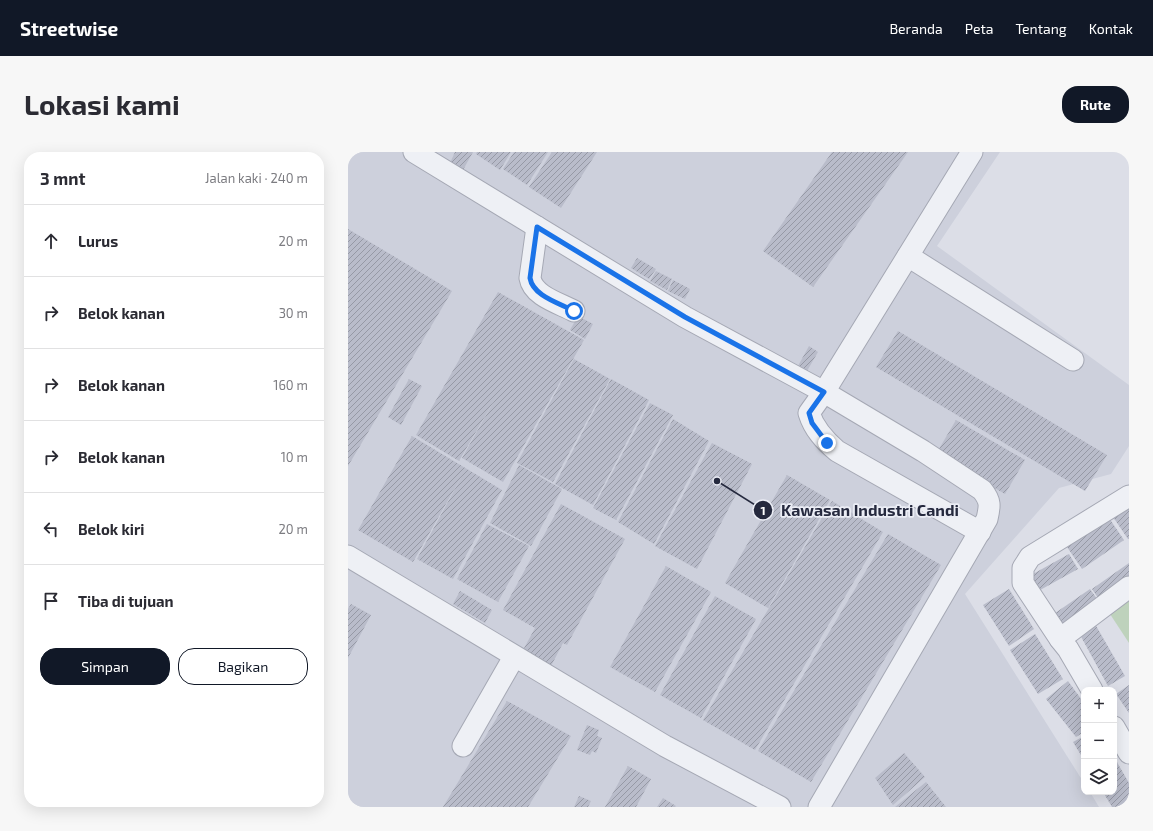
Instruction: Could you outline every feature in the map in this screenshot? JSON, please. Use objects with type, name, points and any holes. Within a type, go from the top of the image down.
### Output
[{"type":"street","points":[[414,152],[685,317],[824,392],[923,451],[982,490],[989,498],[987,519],[980,532],[819,807]]},
{"type":"street","points":[[972,152],[824,392],[809,413],[812,423],[827,443],[853,462],[980,532]]},
{"type":"street","points":[[537,227],[530,278],[531,286],[537,292],[574,311]]},
{"type":"street","points":[[908,256],[1073,360]]},
{"type":"street","points":[[1090,687],[1068,649],[1023,584],[1023,568],[1030,557],[1129,496]]},
{"type":"street","points":[[348,556],[514,657],[665,746],[780,807]]},
{"type":"street","points":[[1060,639],[1129,587]]},
{"type":"street","points":[[463,746],[514,657]]},
{"type":"street","points":[[1117,732],[1129,753]]},
{"type":"shaded area","points":[[348,152],[1000,152],[937,246],[1129,385],[1129,446],[1111,474],[1059,488],[965,594],[1081,778],[1081,795],[1092,795],[1099,807],[348,807]]},
{"type":"green space","points":[[1129,601],[1129,643],[1110,614]]},
{"type":"building","points":[[455,152],[473,152],[463,170],[450,163]]},
{"type":"building","points":[[477,152],[511,152],[500,170],[476,154]]},
{"type":"building","points":[[514,152],[548,152],[527,185],[503,169]]},
{"type":"building","points":[[552,152],[597,152],[561,208],[529,187]]},
{"type":"building","points":[[832,152],[908,152],[813,287],[763,251]]},
{"type":"building","points":[[348,229],[452,291],[348,466]]},
{"type":"building","points":[[637,258],[656,269],[649,279],[631,268]]},
{"type":"building","points":[[656,271],[672,279],[667,290],[650,281]]},
{"type":"building","points":[[673,280],[690,289],[685,299],[668,291]]},
{"type":"building","points":[[498,292],[584,340],[503,482],[462,458],[498,394],[459,461],[416,435]]},
{"type":"building","points":[[578,316],[593,324],[585,339],[570,330]]},
{"type":"building","points":[[898,331],[1107,455],[1085,491],[876,367]]},
{"type":"building","points":[[809,346],[818,352],[807,371],[798,366]]},
{"type":"building","points":[[574,359],[610,379],[553,482],[517,463]]},
{"type":"building","points":[[409,379],[422,386],[401,425],[388,417]]},
{"type":"building","points":[[611,379],[649,400],[593,505],[555,484]]},
{"type":"building","points":[[650,403],[673,415],[616,520],[593,508]]},
{"type":"building","points":[[673,419],[709,441],[654,544],[618,522]]},
{"type":"building","points":[[956,420],[1025,460],[1005,494],[936,454]]},
{"type":"building","points":[[412,436],[502,490],[453,579],[417,559],[463,474],[413,562],[358,530]]},
{"type":"building","points":[[712,443],[752,464],[697,569],[655,546]]},
{"type":"building","points":[[519,465],[562,489],[531,546],[490,523]]},
{"type":"building","points":[[787,475],[830,500],[768,608],[725,583]]},
{"type":"building","points":[[832,501],[883,532],[755,750],[703,720]]},
{"type":"building","points":[[561,504],[625,539],[567,645],[563,643],[551,666],[523,650],[535,628],[503,610]]},
{"type":"building","points":[[1129,506],[1129,539],[1128,539],[1113,517]]},
{"type":"building","points":[[1109,518],[1124,540],[1082,569],[1067,547]]},
{"type":"building","points":[[487,524],[529,546],[498,602],[457,579]]},
{"type":"building","points":[[888,534],[941,565],[811,782],[758,751]]},
{"type":"building","points":[[1069,554],[1078,569],[1033,594],[1024,579]]},
{"type":"building","points":[[1129,563],[1129,585],[1102,604],[1092,589]]},
{"type":"building","points":[[666,566],[711,592],[655,692],[610,667]]},
{"type":"building","points":[[1009,589],[1034,629],[1009,646],[983,605]]},
{"type":"building","points":[[1090,589],[1100,603],[1058,633],[1048,618]]},
{"type":"building","points":[[460,591],[492,610],[485,623],[453,604]]},
{"type":"building","points":[[715,596],[756,619],[701,718],[660,695]]},
{"type":"building","points":[[351,604],[371,615],[348,658],[348,609]]},
{"type":"building","points":[[1095,624],[1125,676],[1108,686],[1079,633]]},
{"type":"building","points":[[1035,634],[1063,679],[1038,694],[1010,650]]},
{"type":"building","points":[[1068,681],[1081,699],[1081,734],[1076,737],[1046,699]]},
{"type":"building","points":[[1129,685],[1129,713],[1117,695],[1117,693]]},
{"type":"building","points":[[507,701],[571,736],[528,807],[443,807]]},
{"type":"building","points":[[587,725],[599,730],[597,736],[602,738],[596,753],[592,751],[590,755],[577,750]]},
{"type":"building","points":[[1081,738],[1081,755],[1073,742]]},
{"type":"building","points":[[904,753],[925,777],[893,805],[875,778]]},
{"type":"building","points":[[1117,762],[1129,783],[1129,807],[1112,807],[1105,795],[1117,795]]},
{"type":"building","points":[[628,766],[651,779],[636,807],[605,807]]},
{"type":"building","points":[[926,782],[946,807],[895,807]]},
{"type":"building","points":[[579,796],[591,801],[588,807],[574,807]]},
{"type":"building","points":[[663,798],[676,806],[657,807]]},
{"type":"place","name":"Kawasan Industri Candi","points":[[717,481]]},
{"type":"route","points":[[574,311],[537,292],[531,286],[531,267],[537,227],[685,317],[824,392],[809,413],[812,423],[827,443]]}]
